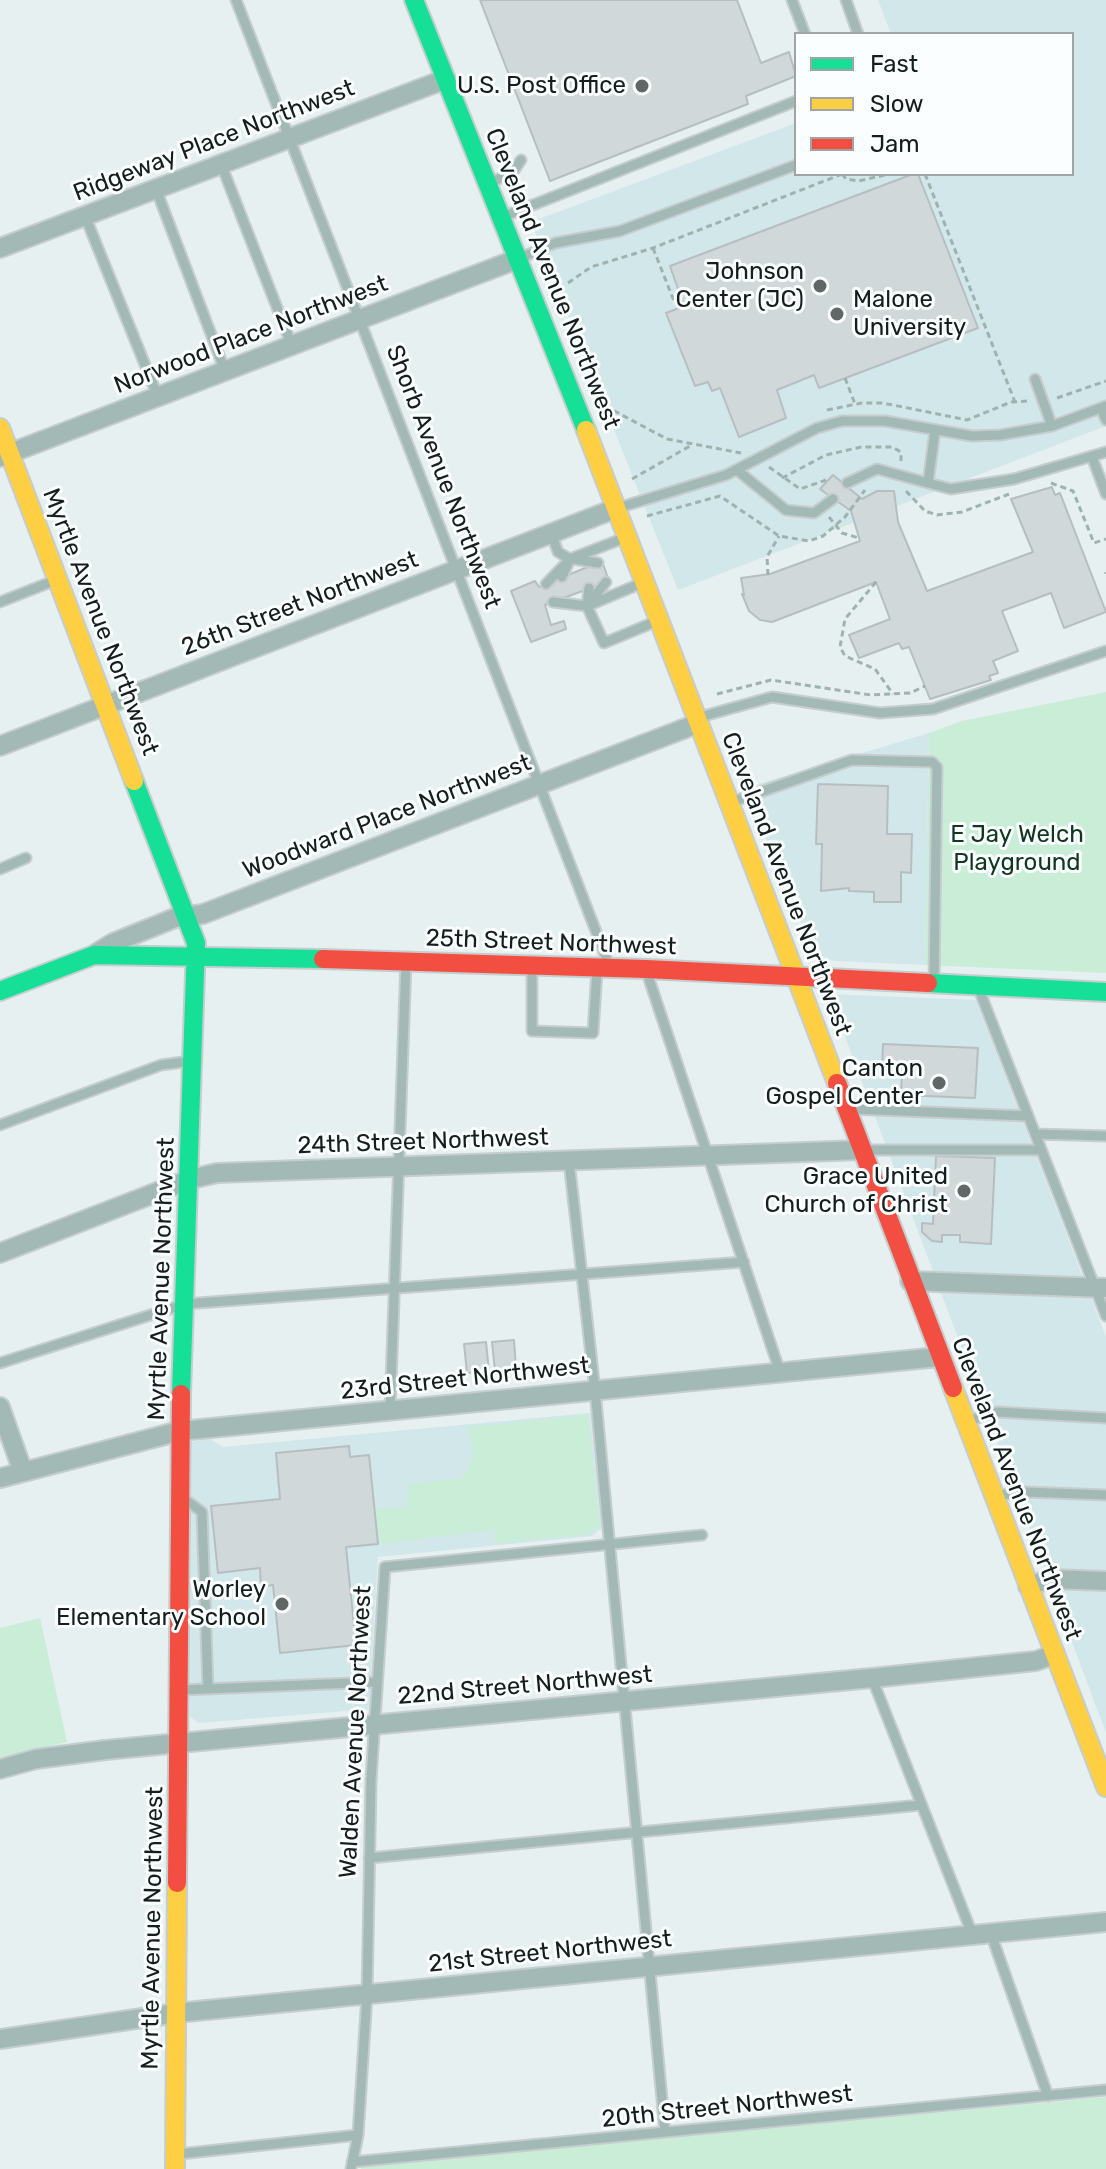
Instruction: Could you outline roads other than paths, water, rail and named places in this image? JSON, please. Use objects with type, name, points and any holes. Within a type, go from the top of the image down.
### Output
[{"type":"street","name":"Cleveland Avenue Northwest","points":[[414,0],[491,183],[617,508],[939,1357],[1106,1787]]},
{"type":"street","name":"Ridgeway Place Northwest","points":[[0,248],[446,79]]},
{"type":"street","name":"Norwood Place Northwest","points":[[5,455],[520,258]]},
{"type":"street","name":"Myrtle Avenue Northwest","points":[[0,428],[5,455],[58,579],[195,934],[191,1179],[180,1431],[175,2162]]},
{"type":"street","name":"26th Street Northwest","points":[[0,746],[617,508]]},
{"type":"street","name":"Woodward Place Northwest","points":[[94,955],[113,943],[188,916],[203,914],[698,721]]},
{"type":"street","name":"25th Street Northwest","points":[[0,991],[94,955],[196,955],[532,968],[646,969],[1106,992]]},
{"type":"street","name":"24th Street Northwest","points":[[0,1253],[191,1179],[217,1173],[862,1150]]},
{"type":"street","points":[[910,1281],[1101,1287]]},
{"type":"street","name":"23rd Street Northwest","points":[[0,1478],[180,1431],[939,1357]]},
{"type":"street","points":[[0,1407],[23,1472]]},
{"type":"street","points":[[1028,1586],[1051,1579],[1106,1581]]},
{"type":"street","name":"22nd Street Northwest","points":[[0,1769],[36,1759],[180,1743],[872,1678],[1036,1661],[1055,1654]]},
{"type":"street","name":"21st Street Northwest","points":[[0,2039],[176,2013],[1106,1922]]},
{"type":"lane","name":"Shorb Avenue Northwest","points":[[236,0],[540,785],[604,968]]},
{"type":"lane","points":[[792,0],[804,32]]},
{"type":"lane","points":[[846,0],[857,32]]},
{"type":"lane","points":[[504,217],[794,102]]},
{"type":"lane","points":[[491,183],[513,172],[521,160]]},
{"type":"lane","points":[[221,164],[292,346]]},
{"type":"lane","points":[[520,258],[555,243],[620,231],[794,166]]},
{"type":"lane","points":[[156,189],[225,371]]},
{"type":"lane","points":[[85,216],[158,397]]},
{"type":"lane","points":[[1035,379],[1052,426]]},
{"type":"lane","points":[[617,508],[737,470],[817,428],[842,421],[885,421],[935,431],[1000,435],[1052,426],[1103,407],[1106,420]]},
{"type":"lane","points":[[928,483],[935,431]]},
{"type":"lane","points":[[847,483],[877,469],[951,489],[977,487],[1106,452]]},
{"type":"lane","points":[[1092,457],[1106,494]]},
{"type":"lane","points":[[737,470],[786,510],[800,514],[814,513],[833,499]]},
{"type":"lane","points":[[551,533],[558,552],[581,570]]},
{"type":"lane","points":[[546,584],[570,559],[628,537]]},
{"type":"lane","points":[[570,559],[598,563]]},
{"type":"lane","points":[[562,577],[570,559]]},
{"type":"lane","points":[[0,602],[58,579]]},
{"type":"lane","points":[[553,602],[587,606],[645,581]]},
{"type":"lane","points":[[587,606],[606,582]]},
{"type":"lane","points":[[589,588],[587,606],[604,643],[660,620]]},
{"type":"lane","points":[[569,596],[587,606]]},
{"type":"lane","points":[[698,721],[772,697],[880,713],[933,709],[1106,651]]},
{"type":"lane","points":[[730,803],[852,760],[932,762],[937,767],[934,985]]},
{"type":"lane","points":[[0,869],[26,858]]},
{"type":"lane","points":[[390,1411],[406,962]]},
{"type":"lane","points":[[532,968],[529,1029],[593,1033],[604,968]]},
{"type":"lane","points":[[646,969],[780,1372]]},
{"type":"lane","points":[[978,987],[1041,1150],[1101,1287],[1106,1316]]},
{"type":"lane","points":[[0,1125],[161,1065],[194,1060]]},
{"type":"lane","points":[[846,1109],[1028,1116]]},
{"type":"lane","points":[[1035,1134],[1106,1136]]},
{"type":"lane","points":[[862,1150],[1041,1150]]},
{"type":"lane","points":[[569,1161],[626,1701],[665,2131]]},
{"type":"lane","points":[[0,1363],[185,1304],[744,1262]]},
{"type":"lane","points":[[965,1421],[997,1412],[1106,1418]]},
{"type":"lane","points":[[994,1496],[1025,1492],[1106,1495]]},
{"type":"lane","points":[[180,1495],[202,1512],[208,1689]]},
{"type":"lane","name":"Walden Avenue Northwest","points":[[352,2166],[358,2135],[367,1995],[369,1858],[385,1567],[702,1535]]},
{"type":"lane","points":[[872,1678],[921,1805],[982,1935],[1048,2096]]},
{"type":"lane","points":[[179,1690],[377,1682]]},
{"type":"lane","points":[[369,1858],[921,1805]]},
{"type":"lane","name":"20th Street Northwest","points":[[352,2166],[665,2131],[1106,2090]]},
{"type":"lane","points":[[175,2162],[358,2135]]},
{"type":"place","name":"U.S. Post Office","points":[[642,86]]},
{"type":"place","name":"Johnson Center (JC)","points":[[820,286]]},
{"type":"place","name":"Malone University","points":[[837,314]]},
{"type":"place","name":"Canton Gospel Center","points":[[939,1083]]},
{"type":"place","name":"Grace United Church of Christ","points":[[964,1191]]},
{"type":"place","name":"Worley Elementary School","points":[[282,1604]]},
{"type":"park label","name":"E Jay Welch Playground","points":[[1017,849]]}]
